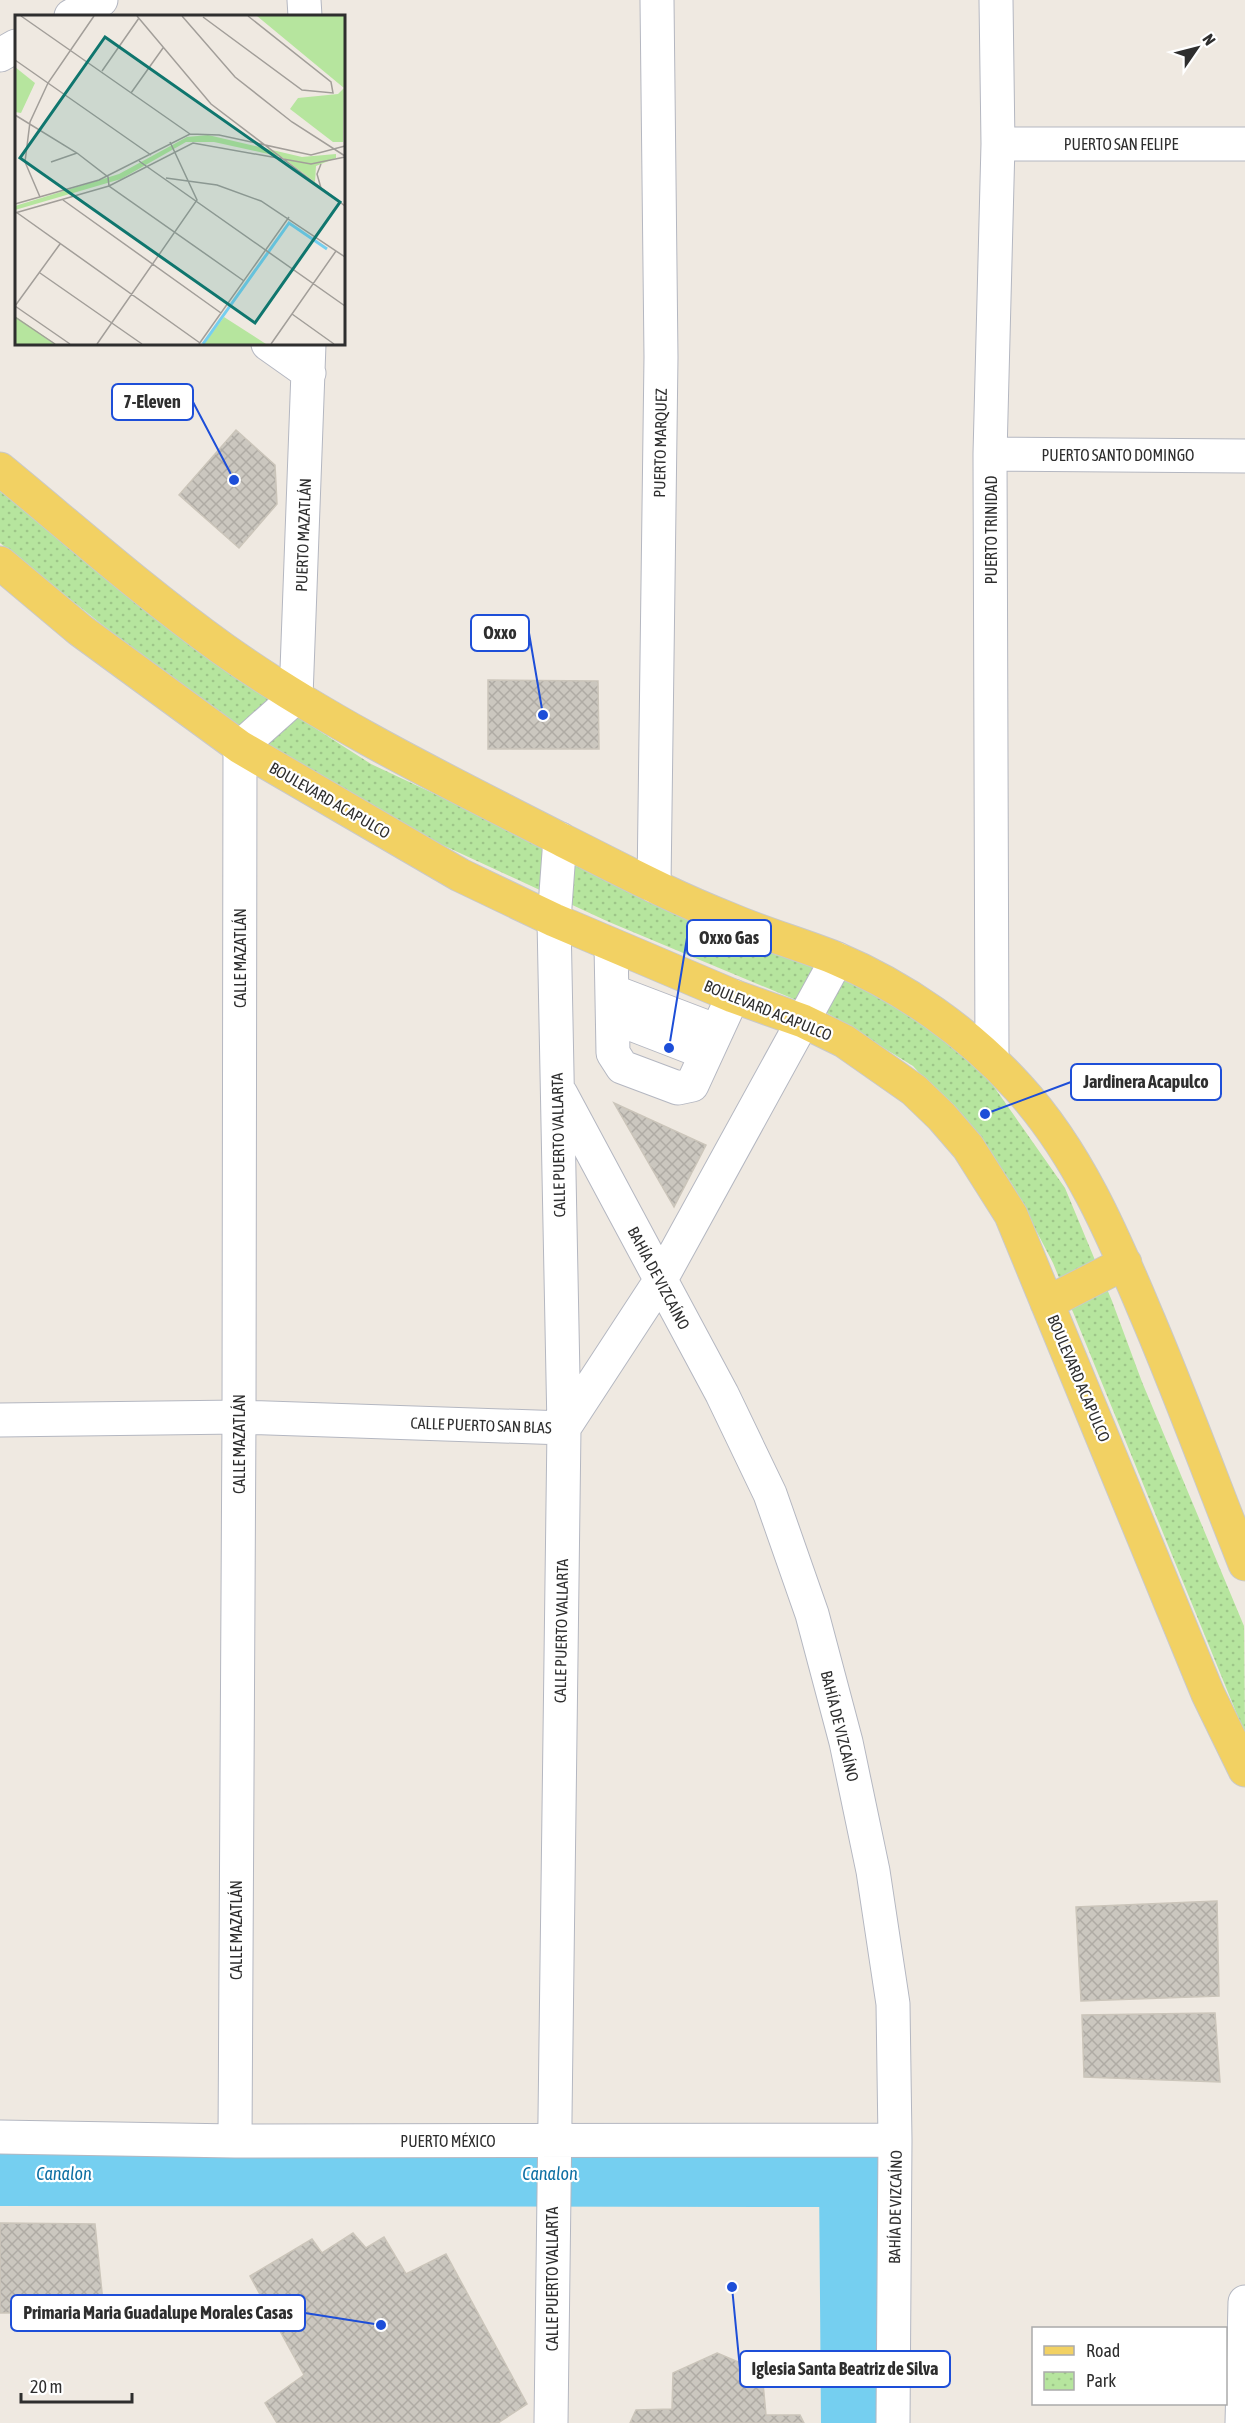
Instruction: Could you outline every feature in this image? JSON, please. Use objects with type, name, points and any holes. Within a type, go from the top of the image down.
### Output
[{"type":"main road","points":[[0,469],[167,608],[226,651],[296,697],[560,839],[654,886],[729,920],[837,959],[916,1001],[992,1060],[1023,1092],[1072,1160],[1125,1263],[1245,1564]]},
{"type":"main road","name":"BOULEVARD ACAPULCO","points":[[0,563],[80,630],[240,747],[460,875],[611,945],[733,996],[803,1021],[844,1041],[914,1090],[968,1147],[1011,1215],[1208,1694],[1245,1770]]},
{"type":"main road","points":[[1047,1302],[1125,1263]]},
{"type":"street","points":[[72,15],[101,0]]},
{"type":"street","points":[[304,0],[305,15]]},
{"type":"street","name":"PUERTO MARQUEZ","points":[[654,886],[661,357],[657,0]]},
{"type":"street","name":"PUERTO TRINIDAD","points":[[992,1060],[990,454],[998,144],[996,0]]},
{"type":"street","points":[[0,55],[15,47]]},
{"type":"street","name":"PUERTO SAN FELIPE","points":[[998,144],[1245,144]]},
{"type":"street","name":"PUERTO MAZATLÁN","points":[[271,345],[309,358],[296,697]]},
{"type":"street","name":"PUERTO SANTO DOMINGO","points":[[990,454],[1245,456]]},
{"type":"street","points":[[240,747],[296,697]]},
{"type":"street","name":"CALLE MAZATLÁN","points":[[235,2141],[240,747]]},
{"type":"street","name":"CALLE PUERTO VALLARTA","points":[[551,2423],[564,1428],[554,920],[560,839]]},
{"type":"street","points":[[611,945],[613,1053],[622,1067],[683,1089],[692,1085],[733,996]]},
{"type":"street","name":"CALLE PUERTO SAN BLAS","points":[[0,1420],[239,1417],[564,1428],[660,1281],[837,959]]},
{"type":"street","points":[[613,1015],[707,1051]]},
{"type":"street","name":"BAHÍA DE VIZCAÍNO","points":[[557,1087],[722,1394],[770,1494],[815,1625],[846,1742],[873,1871],[892,2004],[896,2140],[893,2423]]},
{"type":"street","name":"PUERTO MÉXICO","points":[[0,2137],[235,2141],[553,2154],[896,2140]]},
{"type":"street","points":[[1242,2423],[1245,2302]]},
{"type":"green space","points":[[0,491],[159,618],[285,709],[371,764],[514,831],[834,972],[910,1016],[955,1048],[992,1084],[1065,1188],[1112,1301],[1142,1382],[1244,1626],[1245,1734],[1053,1263],[1012,1184],[985,1144],[913,1066],[827,1013],[609,922],[341,798],[240,735],[0,543]]},
{"type":"building","points":[[236,430],[275,465],[277,504],[239,548],[179,495]]},
{"type":"building","points":[[488,680],[598,681],[599,749],[488,749]]},
{"type":"building","points":[[614,1103],[706,1145],[674,1207]]},
{"type":"building","points":[[1217,1901],[1219,1996],[1081,2001],[1076,1907]]},
{"type":"building","points":[[1215,2013],[1220,2082],[1084,2077],[1082,2015]]},
{"type":"building","points":[[0,2223],[95,2224],[104,2312],[0,2313]]},
{"type":"building","points":[[353,2233],[366,2248],[384,2237],[406,2274],[446,2254],[527,2404],[498,2423],[277,2423],[265,2403],[304,2375],[250,2276],[312,2239],[322,2253]]},
{"type":"building","points":[[717,2353],[762,2372],[766,2415],[800,2415],[804,2423],[630,2423],[636,2410],[672,2409],[673,2373]]},
{"type":"waterway","name":"Canalon","points":[[0,2173],[852,2174],[854,2423]]},
{"type":"place","name":"7-Eleven","points":[[234,480]]},
{"type":"place","name":"Oxxo","points":[[543,715]]},
{"type":"place","name":"Oxxo Gas","points":[[669,1048]]},
{"type":"place","name":"Jardinera Acapulco","points":[[985,1114]]},
{"type":"place","name":"Iglesia Santa Beatriz de Silva","points":[[732,2287]]},
{"type":"place","name":"Primaria Maria Guadalupe Morales Casas","points":[[381,2325]]}]
